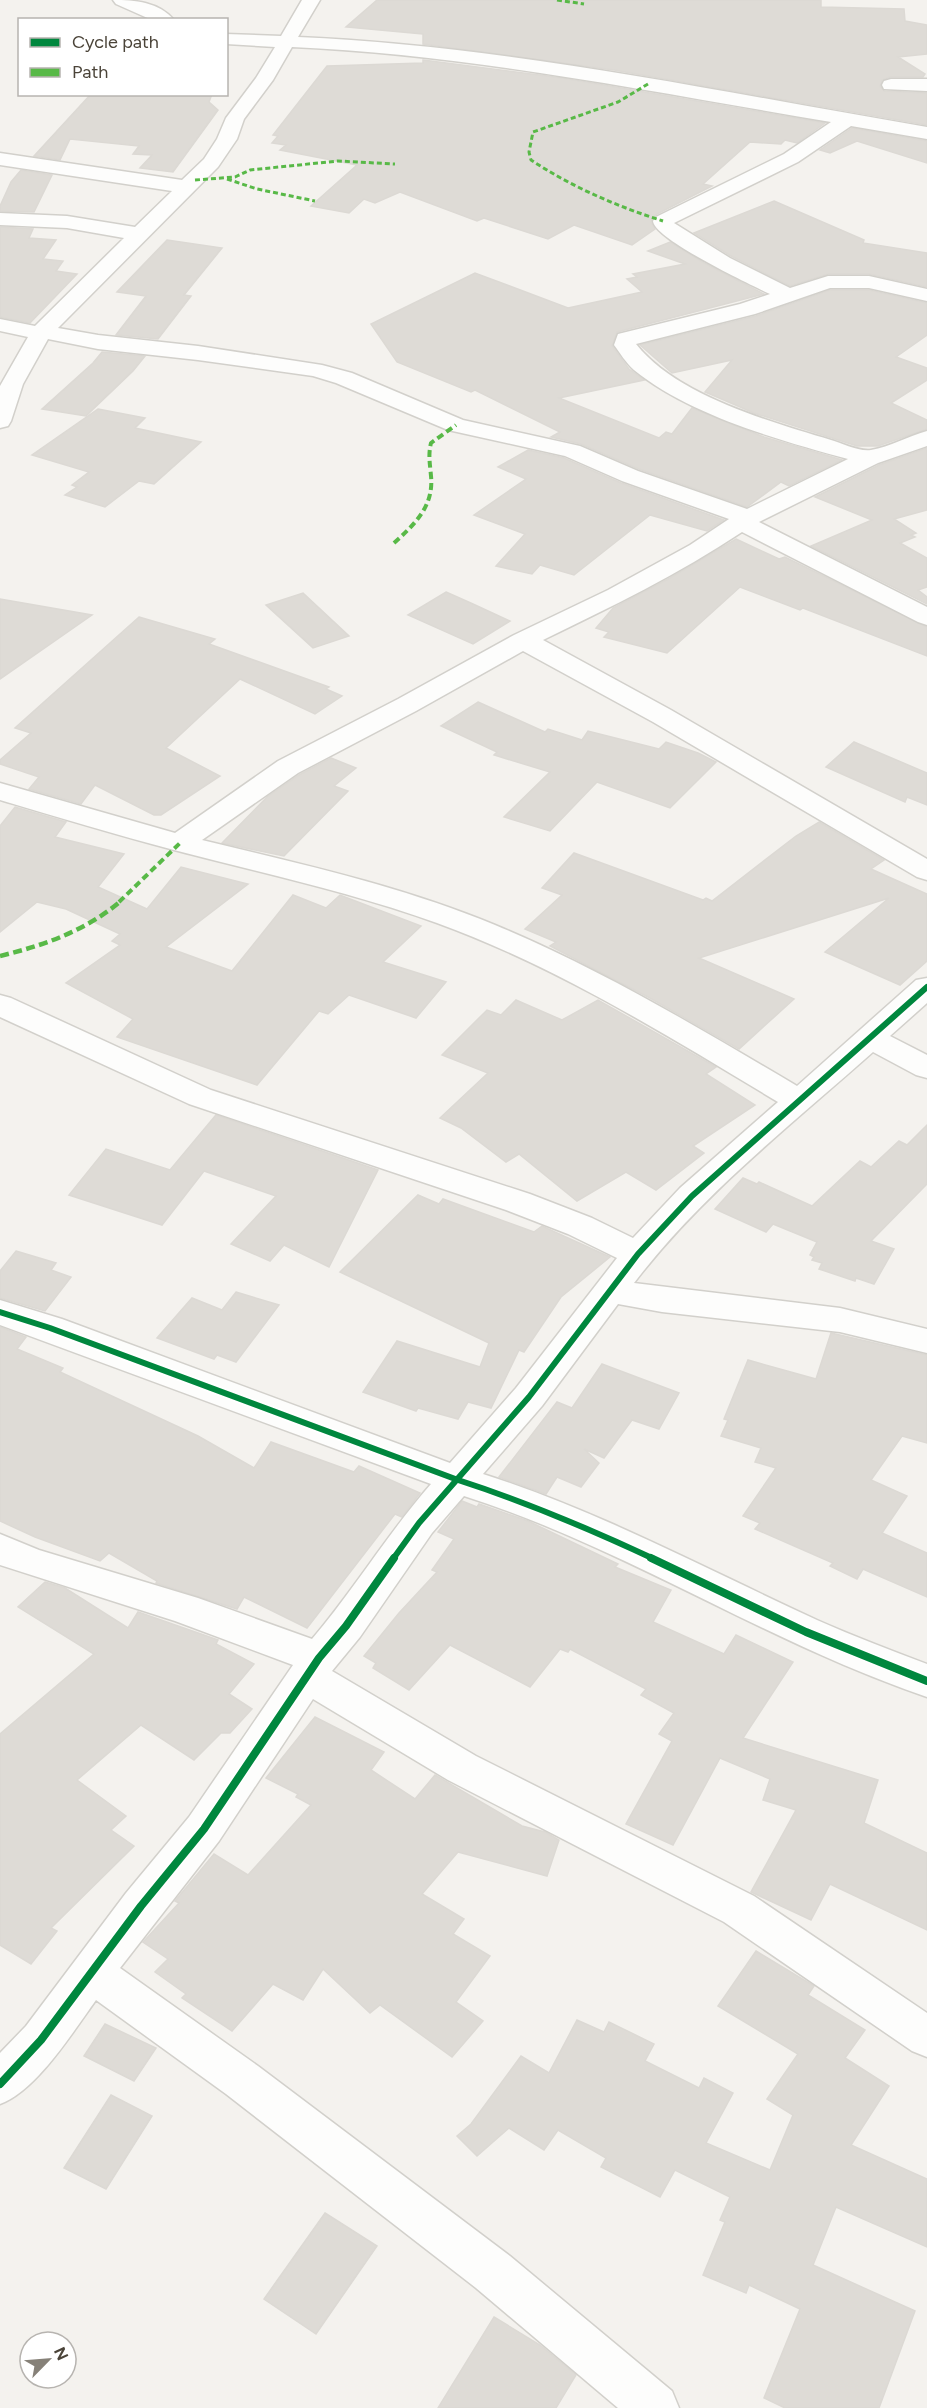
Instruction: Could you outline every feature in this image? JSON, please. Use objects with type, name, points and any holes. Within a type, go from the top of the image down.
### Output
[{"type":"street","points":[[122,0],[147,9],[163,18]]},
{"type":"street","points":[[0,421],[12,384],[41,332],[211,163],[227,139],[236,118],[264,80],[311,0]]},
{"type":"street","points":[[228,39],[360,45],[552,69],[927,133]]},
{"type":"street","points":[[891,85],[927,85]]},
{"type":"street","points":[[787,294],[699,249],[663,225],[663,221],[791,158],[848,119]]},
{"type":"street","points":[[0,159],[187,187]]},
{"type":"street","points":[[0,219],[67,222],[138,234]]},
{"type":"street","points":[[870,458],[823,446],[759,424],[700,400],[637,363],[625,345],[626,339],[634,335],[703,321],[828,282],[845,280],[869,282],[927,295]]},
{"type":"street","points":[[0,326],[98,342],[198,353],[314,370],[344,378],[456,425],[572,451],[745,520],[927,617]]},
{"type":"street","points":[[180,843],[288,767],[407,705],[522,640],[617,595],[699,550],[745,520],[870,458],[927,438]]},
{"type":"street","points":[[522,640],[662,716],[927,871]]},
{"type":"street","points":[[0,791],[180,843],[312,876],[418,907],[484,930],[574,972],[663,1020],[799,1101]]},
{"type":"street","points":[[0,2084],[41,2040],[91,1972],[210,1821],[314,1667],[419,1523],[529,1397],[638,1254],[692,1196],[927,987]]},
{"type":"street","points":[[0,1005],[200,1097],[518,1202],[580,1226],[638,1254]]},
{"type":"street","points":[[870,1038],[927,1068]]},
{"type":"street","points":[[612,1291],[662,1300],[840,1320],[927,1341]]},
{"type":"street","points":[[0,1312],[50,1328],[458,1480],[521,1500],[578,1523],[806,1632],[927,1681]]},
{"type":"street","points":[[0,1549],[28,1561],[184,1609],[314,1667],[462,1768],[739,1909],[927,2037]]},
{"type":"street","points":[[91,1972],[242,2080],[483,2265],[656,2408]]},
{"type":"building","points":[[377,0],[821,0],[821,7],[904,9],[905,21],[927,25],[927,54],[898,57],[925,74],[923,77],[890,77],[882,80],[880,86],[884,91],[927,93],[927,125],[614,70],[423,44],[423,34],[346,27]]},
{"type":"building","points":[[423,60],[562,78],[825,123],[797,143],[785,140],[781,144],[750,142],[703,184],[712,186],[655,215],[651,222],[655,229],[632,245],[574,225],[548,239],[484,218],[477,221],[400,192],[375,203],[364,199],[349,213],[311,206],[357,165],[280,150],[286,145],[272,143],[278,136],[273,135],[327,66],[423,63]]},
{"type":"building","points":[[89,96],[211,96],[209,102],[218,110],[173,172],[140,168],[152,155],[133,154],[139,146],[70,139],[60,160],[34,156]]},
{"type":"building","points":[[852,128],[927,141],[927,163],[857,141],[830,153],[820,150]]},
{"type":"building","points":[[21,170],[52,175],[34,212],[0,211],[11,182]]},
{"type":"building","points":[[774,201],[864,240],[863,243],[927,253],[927,287],[869,274],[828,274],[790,286],[731,256],[694,233]]},
{"type":"building","points":[[0,227],[33,229],[29,238],[56,240],[43,259],[63,261],[56,271],[77,274],[30,323],[0,317]]},
{"type":"building","points":[[167,240],[222,248],[184,295],[191,296],[158,339],[116,335],[146,296],[117,292]]},
{"type":"building","points":[[670,242],[704,263],[764,294],[617,332],[612,346],[629,369],[644,380],[559,398],[659,438],[666,432],[672,434],[692,408],[764,437],[842,460],[789,486],[781,482],[747,507],[639,469],[581,444],[551,437],[560,432],[475,390],[471,392],[397,362],[371,324],[475,273],[568,308],[642,292],[627,279],[637,277],[633,274],[685,264],[648,251]]},
{"type":"building","points":[[830,290],[869,290],[927,303],[927,335],[896,357],[927,368],[927,380],[891,403],[927,420],[927,429],[878,446],[857,446],[754,413],[705,392],[732,360],[672,373],[640,345],[756,316]]},
{"type":"building","points":[[102,352],[145,356],[133,371],[86,416],[42,409],[93,363]]},
{"type":"building","points":[[98,409],[145,418],[135,428],[201,442],[154,484],[139,481],[105,507],[65,495],[77,487],[72,485],[89,472],[32,455]]},
{"type":"building","points":[[927,448],[927,510],[894,519],[916,533],[911,535],[915,537],[900,543],[927,558],[927,587],[918,590],[927,597],[927,604],[811,546],[872,520],[815,497],[879,465]]},
{"type":"building","points":[[528,450],[564,458],[621,483],[724,520],[707,531],[650,515],[574,575],[540,565],[532,574],[496,566],[525,534],[474,515],[526,479],[498,467]]},
{"type":"building","points":[[736,539],[779,559],[785,557],[927,627],[927,656],[803,608],[800,610],[740,587],[667,653],[604,637],[609,632],[596,628],[613,608]]},
{"type":"building","points":[[446,592],[510,621],[473,644],[408,615]]},
{"type":"building","points":[[303,593],[349,636],[313,648],[266,605]]},
{"type":"building","points":[[0,599],[92,615],[0,679]]},
{"type":"building","points":[[139,617],[215,639],[209,644],[329,687],[326,689],[342,696],[315,714],[240,679],[166,748],[220,776],[161,815],[154,815],[95,785],[81,804],[29,789],[39,777],[0,764],[0,760],[31,733],[15,728]]},
{"type":"building","points":[[478,702],[545,732],[548,729],[582,740],[588,731],[659,749],[666,742],[716,762],[670,808],[597,782],[550,831],[504,817],[550,772],[494,755],[497,752],[441,726]]},
{"type":"building","points":[[854,742],[927,773],[927,805],[907,797],[905,802],[826,767]]},
{"type":"building","points":[[331,758],[356,768],[334,786],[348,791],[284,856],[222,843],[267,797],[299,775]]},
{"type":"building","points":[[15,807],[66,822],[55,837],[124,854],[98,887],[147,909],[181,867],[248,884],[166,947],[232,971],[293,895],[326,908],[340,895],[421,926],[383,962],[446,982],[416,1018],[349,995],[328,1014],[319,1011],[257,1085],[117,1037],[133,1019],[66,983],[120,945],[112,941],[120,934],[66,909],[37,902],[0,932],[0,826]]},
{"type":"building","points":[[819,822],[884,860],[871,869],[927,894],[927,961],[900,985],[825,952],[889,898],[699,958],[794,999],[739,1049],[650,998],[550,946],[556,942],[525,929],[562,895],[542,888],[574,853],[703,900],[706,898],[712,901],[796,836]]},
{"type":"building","points":[[516,1000],[562,1020],[598,1000],[716,1067],[706,1074],[755,1105],[693,1146],[704,1153],[656,1190],[626,1172],[577,1201],[519,1154],[506,1162],[461,1128],[440,1118],[488,1073],[442,1055],[487,1010],[501,1015]]},
{"type":"building","points":[[216,1115],[378,1170],[329,1267],[284,1245],[270,1261],[231,1244],[276,1196],[204,1171],[162,1225],[69,1195],[106,1149],[170,1170]]},
{"type":"building","points":[[927,1125],[927,1184],[871,1241],[894,1249],[874,1284],[856,1278],[855,1281],[819,1269],[822,1263],[812,1260],[814,1257],[810,1255],[817,1242],[773,1224],[766,1232],[715,1209],[743,1178],[757,1184],[759,1182],[812,1206],[860,1161],[871,1167],[899,1141],[907,1145]]},
{"type":"building","points":[[418,1195],[439,1204],[443,1199],[534,1232],[542,1226],[610,1257],[561,1297],[524,1352],[519,1350],[491,1408],[468,1402],[458,1419],[418,1408],[416,1411],[363,1392],[397,1341],[480,1367],[489,1343],[340,1272]]},
{"type":"building","points":[[16,1251],[56,1263],[51,1270],[71,1277],[45,1311],[0,1298],[0,1271]]},
{"type":"building","points":[[236,1292],[279,1305],[236,1362],[217,1355],[214,1359],[157,1338],[192,1298],[222,1310]]},
{"type":"building","points":[[0,1327],[26,1337],[17,1349],[63,1368],[60,1372],[198,1436],[254,1468],[271,1442],[354,1472],[359,1466],[420,1493],[402,1517],[395,1514],[307,1628],[244,1597],[237,1609],[156,1583],[157,1581],[109,1553],[100,1561],[35,1537],[0,1521]]},
{"type":"building","points":[[831,1333],[927,1355],[927,1443],[902,1436],[871,1480],[907,1496],[882,1533],[927,1553],[927,1597],[863,1569],[857,1579],[830,1566],[833,1563],[755,1529],[760,1523],[743,1516],[776,1468],[755,1462],[761,1448],[721,1436],[728,1420],[724,1419],[748,1360],[816,1379]]},
{"type":"building","points":[[602,1364],[679,1393],[659,1429],[632,1420],[604,1458],[584,1449],[599,1463],[581,1487],[557,1477],[546,1494],[499,1477],[557,1402],[572,1408]]},
{"type":"building","points":[[462,1501],[477,1507],[479,1504],[528,1521],[618,1564],[615,1567],[671,1590],[653,1622],[724,1654],[736,1635],[793,1662],[743,1738],[878,1780],[864,1823],[927,1853],[927,1930],[830,1884],[811,1920],[751,1892],[796,1810],[763,1800],[770,1779],[720,1758],[673,1845],[626,1824],[672,1741],[659,1734],[674,1713],[641,1695],[646,1689],[570,1649],[568,1652],[560,1649],[530,1687],[450,1645],[409,1690],[373,1668],[376,1663],[364,1656],[437,1572],[432,1570],[454,1539],[438,1532]]},
{"type":"building","points":[[45,1582],[65,1588],[128,1628],[138,1612],[218,1640],[216,1644],[254,1664],[229,1694],[252,1709],[230,1733],[221,1733],[194,1760],[141,1725],[77,1780],[126,1816],[111,1830],[134,1846],[51,1928],[57,1931],[31,1964],[0,1945],[0,1734],[94,1654],[18,1607]]},
{"type":"building","points":[[315,1717],[384,1752],[371,1770],[415,1799],[435,1775],[522,1826],[545,1832],[559,1840],[547,1876],[458,1852],[422,1894],[464,1919],[453,1934],[490,1956],[456,2002],[483,2021],[452,2057],[380,2005],[370,2013],[323,1969],[303,2000],[273,1984],[232,2031],[182,1998],[186,1994],[155,1972],[168,1959],[143,1942],[179,1903],[175,1901],[214,1854],[248,1875],[311,1805],[296,1797],[298,1794],[266,1778]]},
{"type":"building","points":[[756,1951],[814,1986],[808,1995],[865,2030],[845,2058],[889,2086],[851,2145],[927,2179],[927,2247],[836,2207],[813,2265],[915,2311],[879,2408],[785,2408],[764,2398],[800,2309],[749,2285],[746,2293],[703,2275],[725,2222],[720,2220],[730,2197],[675,2170],[660,2197],[601,2167],[606,2158],[558,2130],[544,2150],[509,2128],[477,2156],[457,2136],[471,2124],[521,2056],[549,2073],[577,2020],[604,2032],[609,2022],[654,2044],[645,2061],[699,2088],[704,2078],[733,2093],[706,2143],[770,2170],[793,2115],[767,2099],[798,2054],[718,2006]]},
{"type":"building","points":[[105,2024],[156,2048],[134,2081],[84,2056]]},
{"type":"building","points":[[111,2095],[152,2116],[106,2189],[64,2168]]},
{"type":"building","points":[[325,2213],[377,2246],[316,2334],[264,2299]]},
{"type":"building","points":[[494,2317],[540,2345],[576,2375],[556,2408],[438,2408]]},
{"type":"marked path","points":[[557,0],[584,4]]},
{"type":"marked path","points":[[648,84],[618,102],[533,132],[529,152],[531,160],[578,188],[628,210],[663,221]]},
{"type":"marked path","points":[[195,180],[235,177],[250,170],[338,161],[395,164]]},
{"type":"marked path","points":[[227,179],[257,189],[315,201]]},
{"type":"marked path","points":[[394,543],[417,522],[430,498],[431,443],[456,425]]},
{"type":"marked path","points":[[0,956],[57,940],[90,924],[118,904],[180,843]]},
{"type":"cycle path","points":[[0,2084],[41,2040],[141,1906],[204,1829],[319,1658],[346,1626],[419,1523],[529,1397],[638,1254],[692,1196],[927,987]]},
{"type":"cycle path","points":[[0,1312],[50,1328],[458,1480],[521,1500],[578,1523],[806,1632],[927,1681]]}]
